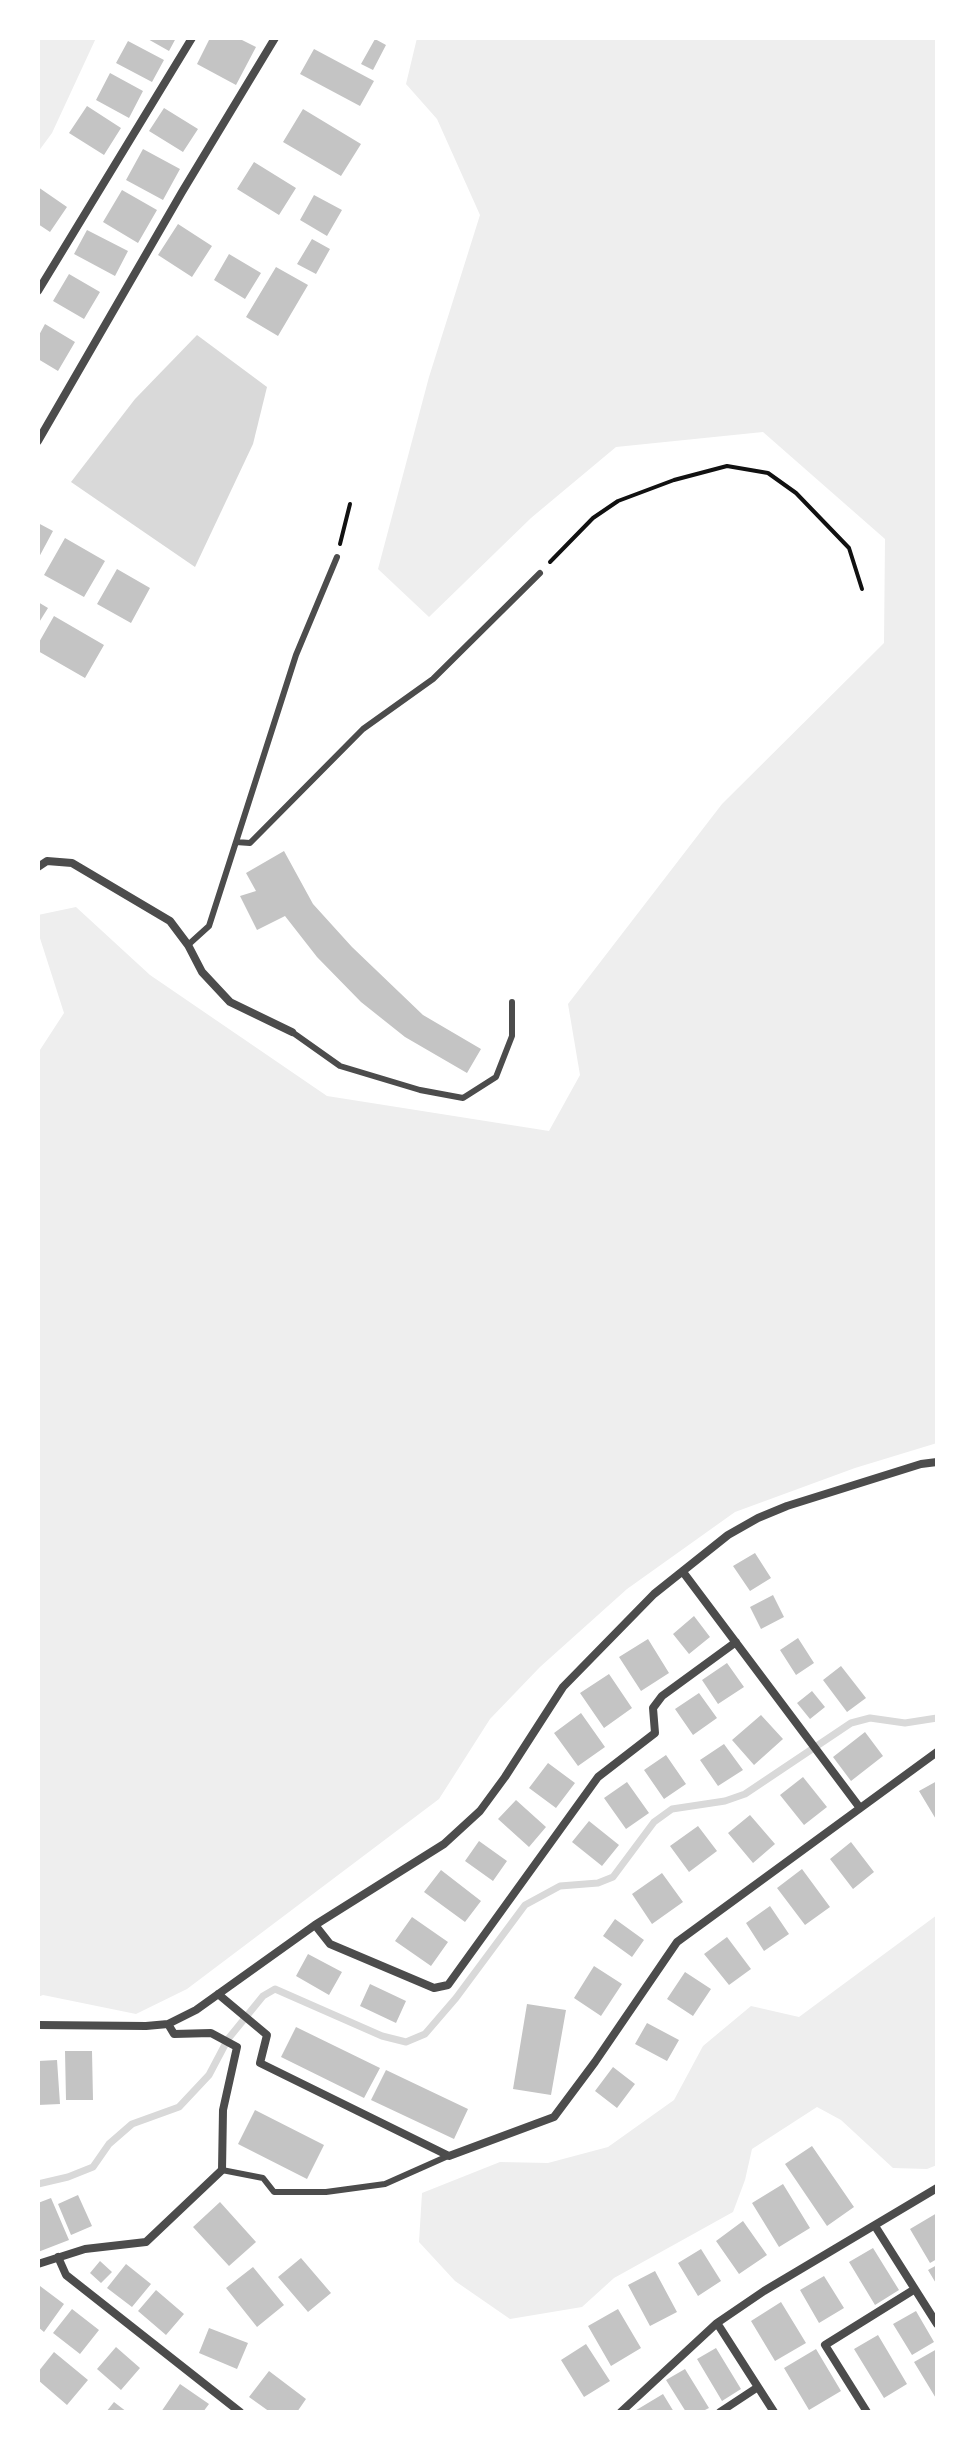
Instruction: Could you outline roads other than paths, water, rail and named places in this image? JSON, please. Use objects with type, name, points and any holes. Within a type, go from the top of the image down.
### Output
[{"type":"street","points":[[38,291],[192,38]]},
{"type":"street","points":[[38,441],[275,38]]},
{"type":"street","points":[[38,867],[47,861],[72,863],[170,921],[188,945],[202,972],[230,1002],[292,1032]]},
{"type":"street","points":[[38,2025],[168,2024],[196,2010],[315,1925],[444,1844],[480,1811],[563,1687],[654,1594],[728,1535],[787,1506],[921,1464],[937,1462]]},
{"type":"street","points":[[683,1572],[860,1808]]},
{"type":"street","points":[[315,1925],[330,1944],[434,1988],[448,1985],[598,1777],[655,1733],[653,1708],[662,1696],[736,1642]]},
{"type":"street","points":[[218,1994],[267,2035],[260,2063],[449,2156],[554,2117],[677,1942],[937,1752]]},
{"type":"street","points":[[38,2264],[85,2249],[146,2242],[222,2170],[223,2110],[237,2047],[211,2033],[174,2034],[168,2024]]},
{"type":"street","points":[[621,2412],[717,2323],[764,2291],[937,2188]]},
{"type":"street","points":[[875,2226],[937,2324]]},
{"type":"street","points":[[58,2257],[66,2275],[240,2412]]},
{"type":"street","points":[[867,2412],[825,2345],[915,2289]]},
{"type":"street","points":[[717,2323],[774,2412]]},
{"type":"street","points":[[720,2412],[758,2387]]},
{"type":"lane","points":[[188,945],[209,926],[296,655],[337,557]]},
{"type":"lane","points":[[236,842],[250,843],[363,729],[433,679],[540,573]]},
{"type":"lane","points":[[292,1032],[340,1066],[420,1090],[463,1098],[496,1077],[512,1036],[512,1002]]},
{"type":"lane","points":[[222,2170],[263,2178],[274,2192],[326,2192],[385,2184],[449,2156]]},
{"type":"waterway","points":[[38,2184],[93,2167],[109,2144],[132,2124],[179,2107],[209,2075],[228,2039],[263,1996],[275,1989],[382,2036],[406,2042],[425,2034],[456,1998],[525,1905],[560,1886],[598,1883],[613,1877],[654,1822],[672,1809],[725,1801],[745,1794],[851,1723],[870,1718],[905,1723],[937,1718]]}]
